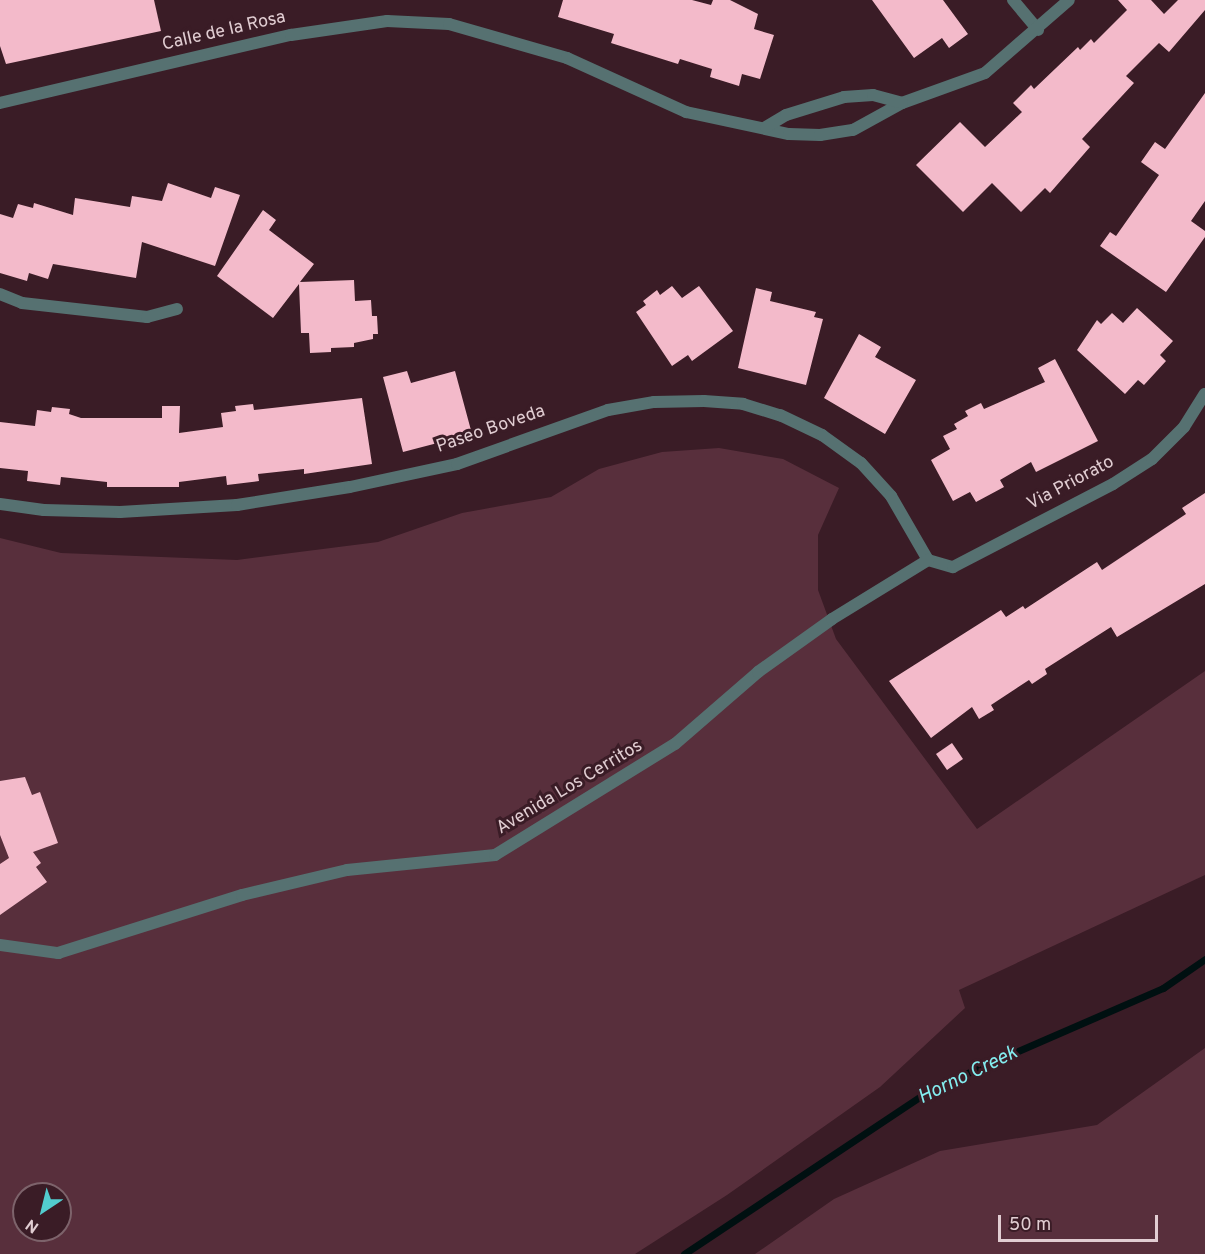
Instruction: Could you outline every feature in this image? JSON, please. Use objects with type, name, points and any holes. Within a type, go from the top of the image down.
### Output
[{"type":"street","points":[[1013,0],[1038,30]]},
{"type":"street","name":"Calle de la Rosa","points":[[0,103],[291,35],[387,21],[449,24],[518,43],[567,58],[686,112],[730,123],[766,127],[789,134],[853,130],[902,103],[985,73],[1038,30],[1070,0]]},
{"type":"street","points":[[766,127],[786,115],[844,97],[873,95],[902,103]]},
{"type":"street","points":[[0,294],[22,303],[147,316],[177,309]]},
{"type":"street","name":"Via Priorato","points":[[928,560],[953,567],[1113,484],[1168,443],[1184,427],[1205,394]]},
{"type":"street","name":"Paseo Boveda","points":[[0,504],[44,510],[120,512],[237,505],[457,464],[608,410],[654,402],[704,401],[743,404],[780,415],[822,435],[861,463],[891,496],[928,560]]},
{"type":"street","name":"Avenida Los Cerritos","points":[[0,945],[58,953],[242,895],[348,870],[495,855],[573,810],[675,744],[758,672],[832,619],[928,560]]},
{"type":"shaded area","points":[[719,448],[783,459],[839,488],[818,535],[818,590],[836,639],[977,829],[1205,671],[1205,875],[959,990],[965,1008],[880,1087],[727,1195],[635,1254],[0,1254],[0,538],[61,553],[237,560],[378,542],[462,513],[551,497],[599,469],[662,452]]},
{"type":"shaded area","points":[[1205,1048],[1205,1254],[755,1254],[834,1199],[940,1151],[1097,1125]]},
{"type":"building","points":[[0,0],[154,0],[161,31],[6,64],[0,46]]},
{"type":"building","points":[[563,0],[692,0],[711,5],[713,0],[730,0],[758,14],[754,29],[774,35],[760,79],[742,74],[739,86],[710,77],[712,69],[680,59],[678,64],[611,43],[614,34],[558,17]]},
{"type":"building","points":[[872,0],[943,0],[968,34],[949,48],[942,38],[914,58]]},
{"type":"building","points":[[1118,0],[1151,0],[1164,14],[1178,0],[1205,0],[1205,10],[1169,52],[1159,43],[1126,76],[1134,83],[1082,139],[1090,147],[1050,193],[1045,188],[1021,212],[992,183],[963,212],[916,165],[960,122],[985,147],[1022,112],[1013,103],[1031,85],[1034,89],[1078,47],[1080,50],[1091,39],[1094,43],[1127,10]]},
{"type":"building","points":[[1205,93],[1205,201],[1191,221],[1205,231],[1205,237],[1166,292],[1100,246],[1110,232],[1116,236],[1159,175],[1141,162],[1155,142],[1165,149]]},
{"type":"building","points":[[168,183],[211,198],[215,187],[240,195],[215,266],[142,242],[136,278],[53,264],[48,279],[29,273],[27,281],[0,273],[0,214],[13,218],[18,204],[33,208],[34,203],[73,215],[75,198],[130,207],[132,196],[162,201]]},
{"type":"building","points":[[263,210],[276,220],[269,230],[314,264],[300,282],[354,280],[355,301],[371,300],[372,316],[377,316],[378,334],[373,334],[373,339],[354,343],[354,347],[331,348],[331,352],[310,353],[309,333],[301,333],[299,284],[273,318],[217,276]]},
{"type":"building","points":[[672,286],[682,298],[699,286],[733,331],[692,361],[688,355],[672,366],[636,312],[646,305],[643,301],[657,290],[660,295]]},
{"type":"building","points":[[756,288],[772,292],[770,301],[816,312],[814,317],[823,319],[806,385],[738,368]]},
{"type":"building","points":[[1137,308],[1173,341],[1160,355],[1166,361],[1144,385],[1138,380],[1125,394],[1077,350],[1097,320],[1101,324],[1112,313],[1123,323]]},
{"type":"building","points":[[859,334],[881,347],[875,357],[916,380],[885,434],[824,398]]},
{"type":"building","points":[[1055,359],[1098,441],[1036,472],[1031,462],[1000,480],[1004,487],[976,502],[970,492],[953,501],[931,460],[950,449],[943,436],[957,429],[954,424],[968,416],[965,411],[981,403],[984,409],[1045,382],[1038,368]]},
{"type":"building","points":[[407,371],[411,383],[455,371],[472,434],[403,452],[383,377]]},
{"type":"building","points":[[362,398],[372,464],[304,474],[304,469],[258,474],[259,481],[227,485],[226,476],[179,482],[179,487],[107,487],[107,482],[61,477],[60,485],[27,481],[28,471],[0,468],[0,422],[35,426],[37,410],[51,412],[52,407],[70,409],[69,414],[81,418],[162,418],[162,406],[180,406],[179,433],[223,427],[221,413],[236,411],[235,406],[253,404],[254,410]]},
{"type":"building","points":[[1205,493],[1205,584],[1117,637],[1111,627],[1045,669],[1047,674],[1032,684],[1029,680],[991,705],[994,710],[979,719],[972,707],[931,738],[889,681],[1001,610],[1006,617],[1023,606],[1025,609],[1097,562],[1102,570],[1186,514],[1182,508]]},
{"type":"building","points":[[952,743],[963,759],[947,770],[936,754]]},
{"type":"building","points":[[25,777],[32,795],[40,792],[58,843],[33,852],[41,863],[36,867],[47,882],[0,915],[0,864],[9,858],[0,835],[0,781]]},
{"type":"waterway","name":"Horno Creek","points":[[684,1254],[933,1088],[1163,988],[1205,959]]}]
